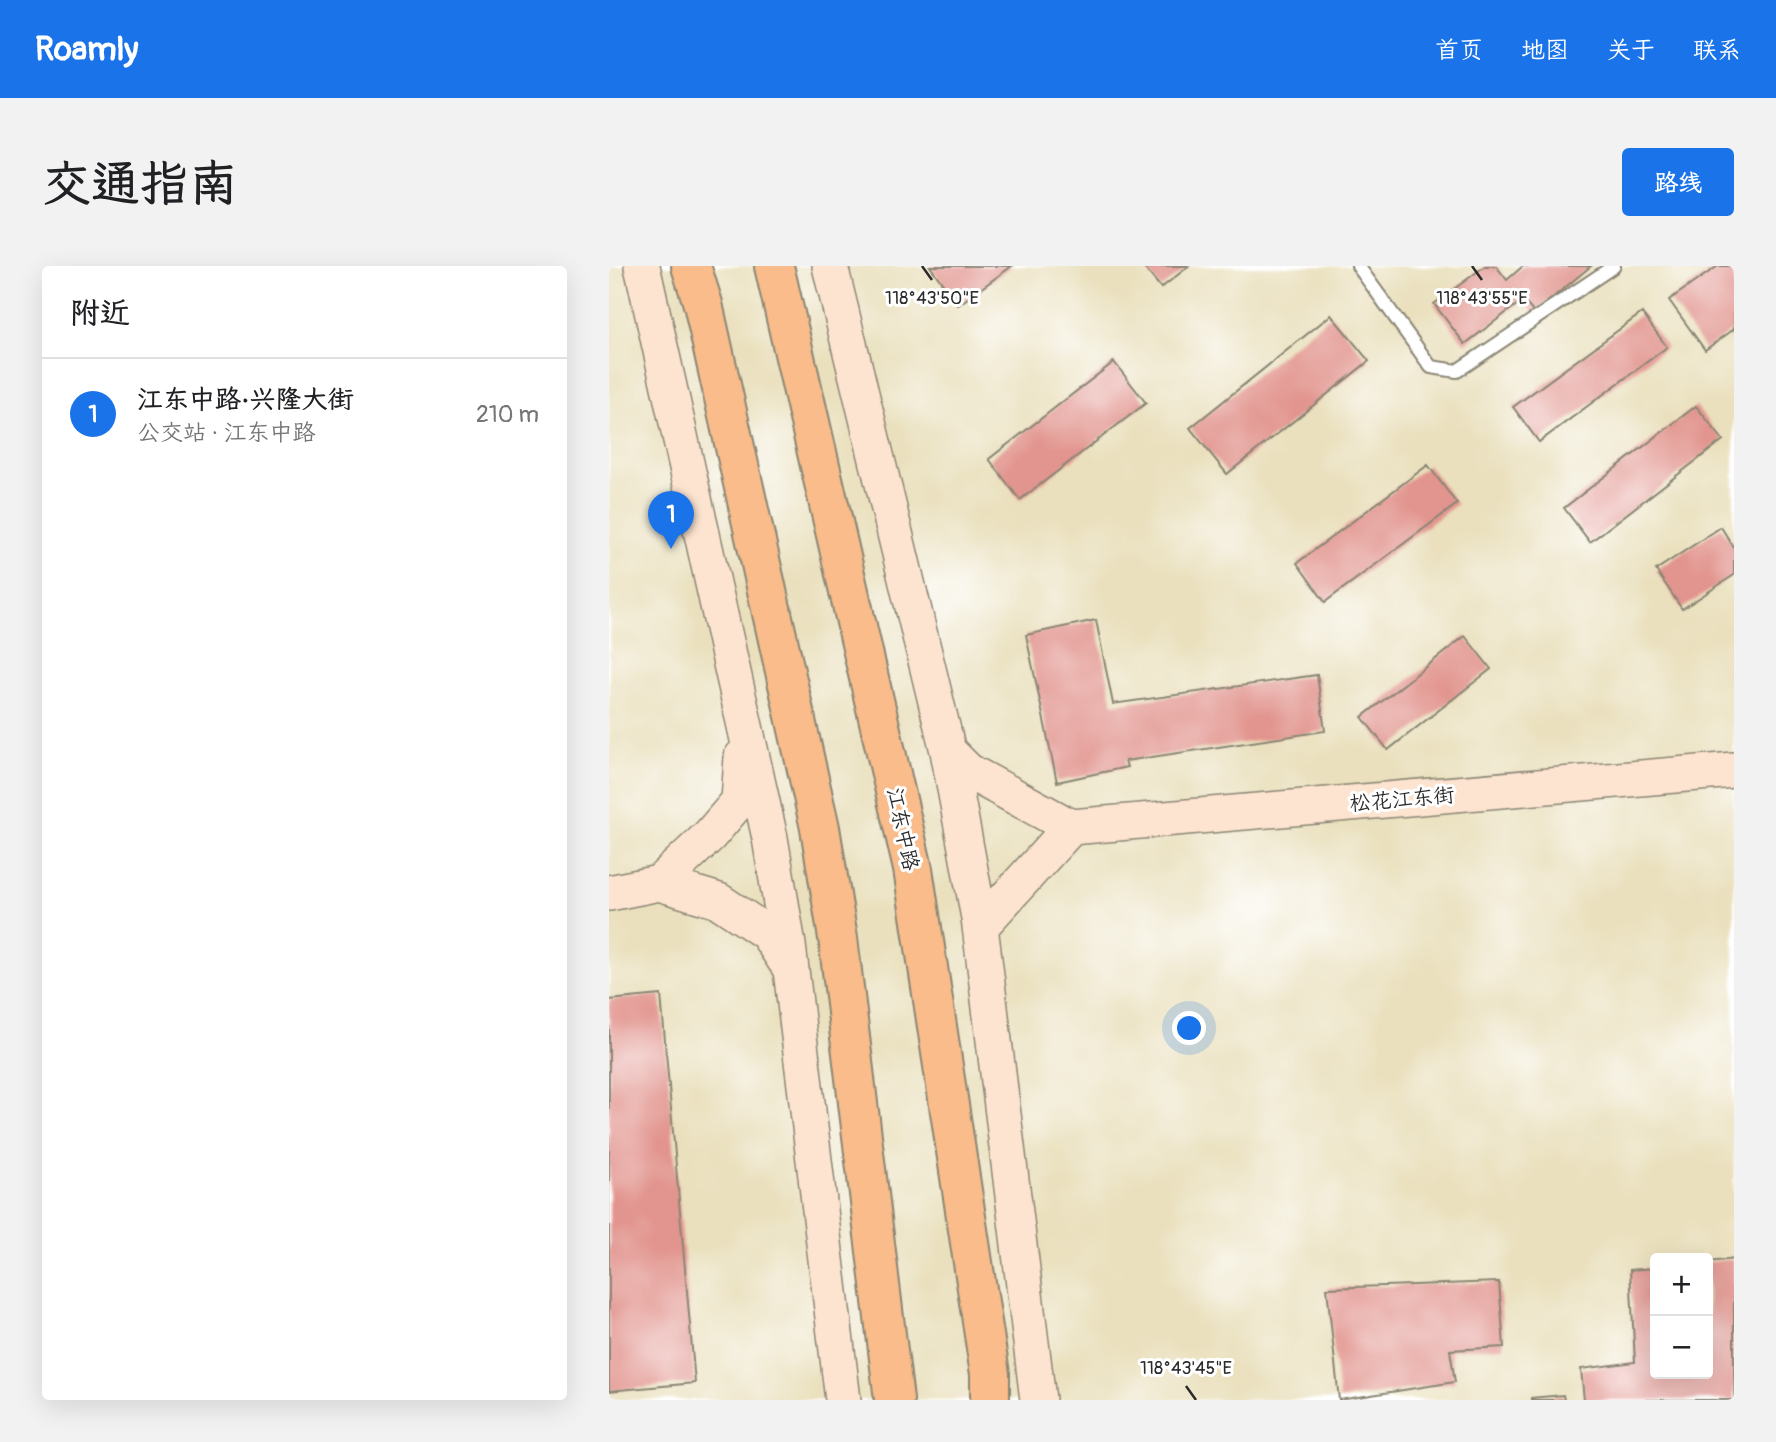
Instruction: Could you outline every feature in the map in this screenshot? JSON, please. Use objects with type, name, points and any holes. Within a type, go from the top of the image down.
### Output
[{"type":"main road","points":[[691,266],[703,304],[820,828],[838,938],[894,1400]]},
{"type":"main road","name":"江东中路","points":[[774,266],[913,869],[990,1374],[990,1400]]},
{"type":"street","points":[[642,266],[770,838],[791,970],[843,1400]]},
{"type":"street","points":[[830,266],[948,751],[980,927],[1038,1400]]},
{"type":"street","points":[[660,883],[710,835],[739,801],[744,722]]},
{"type":"street","points":[[948,751],[968,771],[1070,827],[980,927]]},
{"type":"street","name":"松花江东街","points":[[1070,827],[1734,770]]},
{"type":"street","points":[[609,893],[660,883],[719,901],[767,933],[791,970]]},
{"type":"lane","points":[[1358,266],[1431,367],[1457,371],[1614,266]]},
{"type":"building","points":[[930,266],[1012,266],[958,305]]},
{"type":"building","points":[[1143,266],[1189,266],[1161,288]]},
{"type":"building","points":[[1485,266],[1496,266],[1507,280],[1523,266],[1591,266],[1534,313],[1523,300],[1465,344],[1434,304]]},
{"type":"building","points":[[1718,266],[1734,266],[1734,329],[1705,350],[1669,300]]},
{"type":"building","points":[[1642,313],[1667,347],[1539,442],[1513,407]]},
{"type":"building","points":[[1331,315],[1369,361],[1227,474],[1190,428]]},
{"type":"building","points":[[1114,362],[1146,403],[1020,500],[989,459]]},
{"type":"building","points":[[1696,406],[1723,440],[1590,542],[1564,508]]},
{"type":"building","points":[[1428,465],[1457,504],[1325,602],[1297,563]]},
{"type":"building","points":[[1721,527],[1734,548],[1734,575],[1682,609],[1656,570]]},
{"type":"building","points":[[1096,620],[1113,704],[1317,675],[1325,731],[1125,761],[1127,767],[1057,782],[1026,635]]},
{"type":"building","points":[[1465,636],[1491,669],[1388,750],[1362,717]]},
{"type":"building","points":[[661,995],[695,1383],[609,1391],[609,1000]]},
{"type":"building","points":[[1734,1259],[1734,1400],[1584,1400],[1581,1369],[1635,1362],[1630,1270],[1650,1268],[1650,1379],[1713,1379],[1713,1261]]},
{"type":"building","points":[[1499,1282],[1504,1347],[1450,1350],[1455,1382],[1339,1400],[1327,1288]]},
{"type":"building","points":[[1563,1395],[1564,1400],[1531,1400],[1531,1398]]},
{"type":"place","name":"江东中路·兴隆大街","points":[[671,549]]}]
